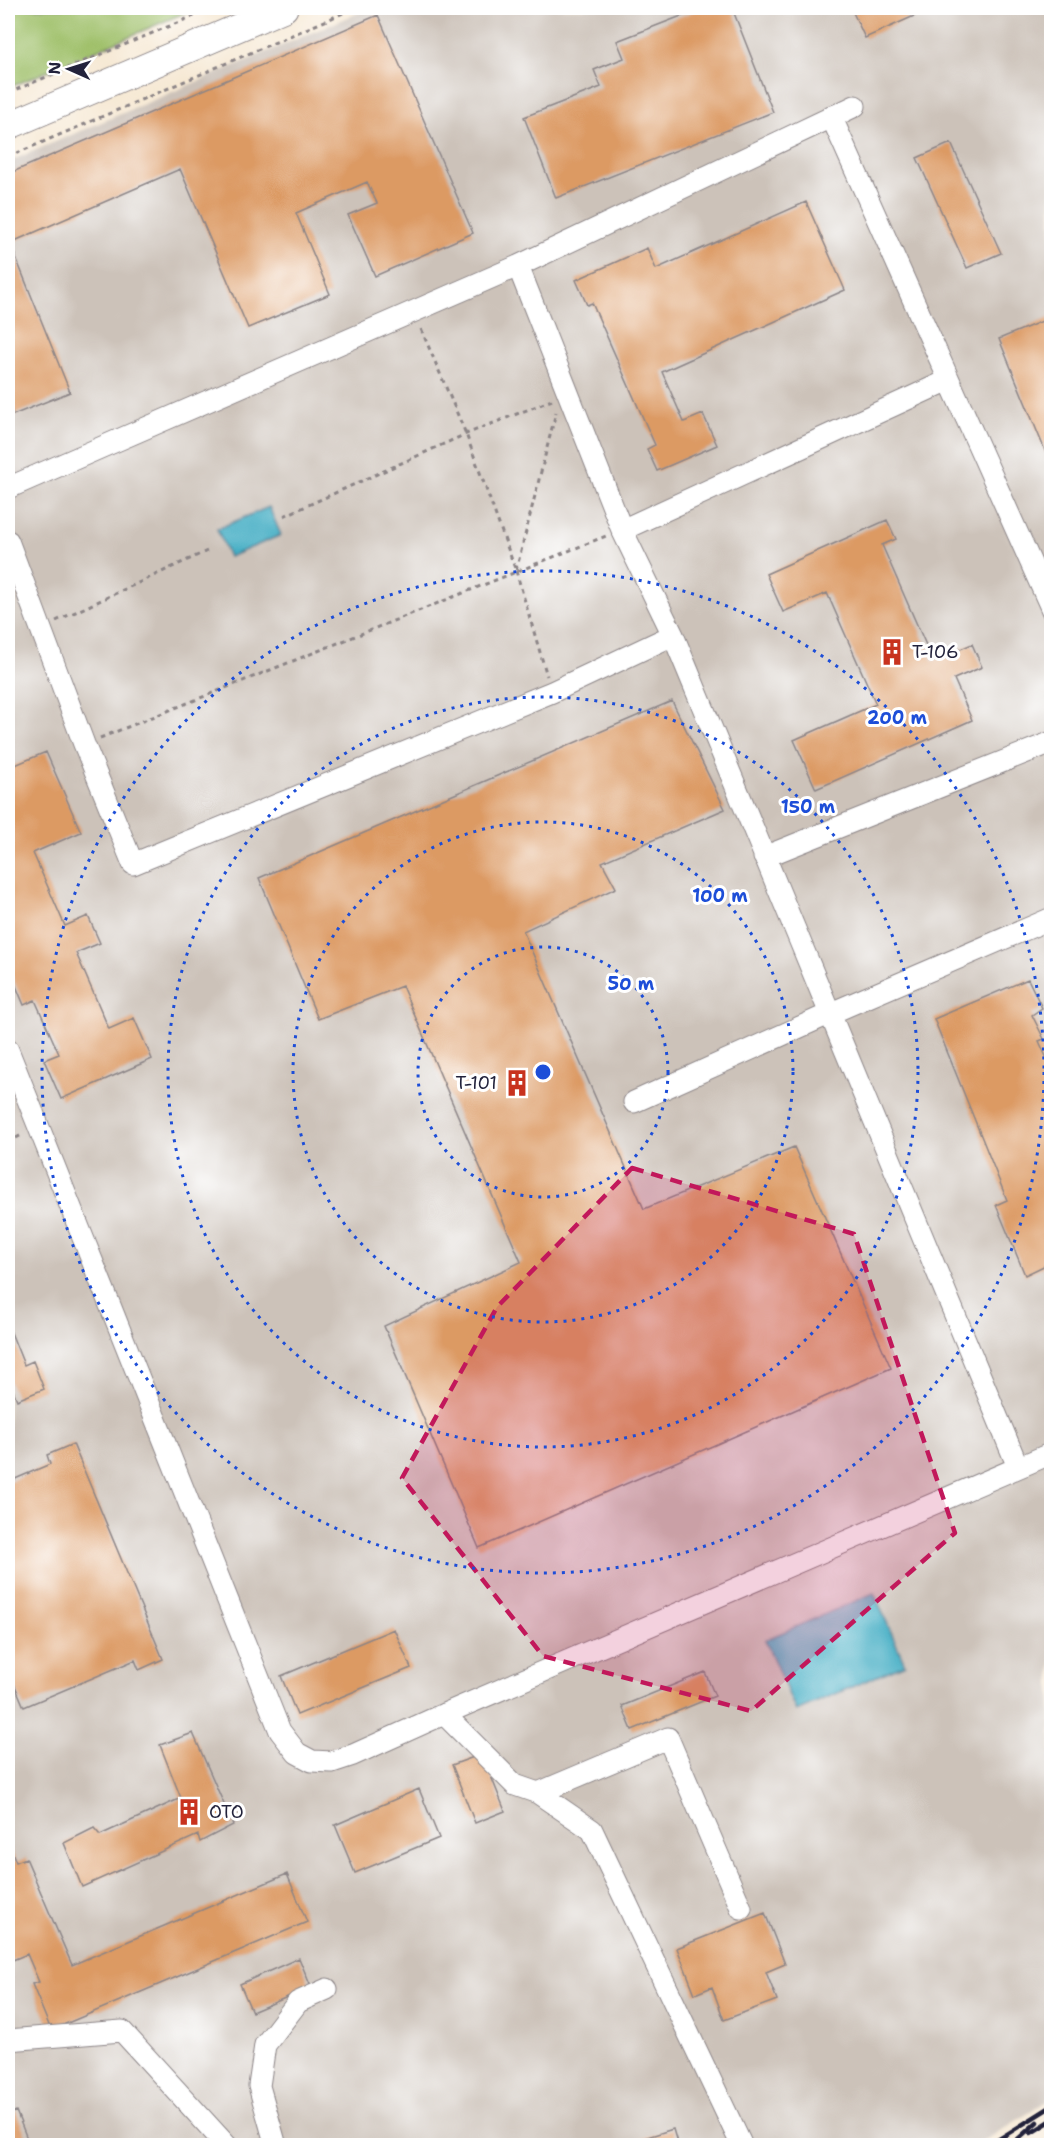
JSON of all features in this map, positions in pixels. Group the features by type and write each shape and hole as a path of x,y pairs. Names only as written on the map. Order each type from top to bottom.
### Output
{"main road":[{"path":"8,126 284,8"}],"street":[{"path":"8,488 518,266 855,106"},
{"path":"831,116 1052,610"},
{"path":"518,266 564,395 622,530 673,635 1018,1467"},
{"path":"622,530 949,380"},
{"path":"8,541 84,744 133,864 552,692 673,635"},
{"path":"764,857 1052,742"},
{"path":"634,1102 831,1013 1052,918"},
{"path":"8,1050 280,1731 297,1753 312,1761 332,1762 353,1755 1052,1453"},
{"path":"444,1714 516,1785 538,1793 592,1830 742,2145"},
{"path":"538,1793 668,1738 741,1908"},
{"path":"276,2145 259,2085 265,2045 298,2002 327,1989"},
{"path":"8,2040 122,2031 227,2145"}],"path":[{"path":"8,93 213,8"},
{"path":"8,157 355,8"},
{"path":"413,311 466,434 516,572 552,692"},
{"path":"284,516 466,434 564,395"},
{"path":"516,572 564,395"},
{"path":"84,744 622,530"},
{"path":"40,629 207,551"}],"highlighted area":[{"path":"632,1168 854,1234 955,1533 751,1711 543,1656 402,1478 497,1307"}],"shaded area":[{"path":"370,8 1051,8 1051,2099 976,2146 8,2146 8,162"}],"green space":[{"path":"8,8 196,8 8,88"}],"water":[{"path":"269,507 281,535 229,557 217,529"},
{"path":"874,1593 905,1664 796,1711 765,1640"}],"building":[{"path":"702,8 732,8 773,112 556,198 524,117 601,87 594,70 624,58 617,41"},
{"path":"851,8 932,8 865,38"},
{"path":"378,15 473,233 375,276 348,215 377,203 367,182 296,213 330,294 248,328 180,169 10,243 70,392 13,415 8,402 8,174"},
{"path":"951,143 1001,253 967,268 917,158"},
{"path":"806,202 845,290 662,372 684,422 703,414 717,445 657,471 647,449 655,445 592,303 587,305 576,280 647,248 656,269"},
{"path":"1052,317 1052,465 1051,465 999,339"},
{"name":"Т-106","path":"887,520 896,539 882,545 933,661 972,644 982,667 954,679 972,720 816,789 794,740 876,704 827,593 783,612 766,574"},
{"name":"Т-101","path":"672,701 725,809 602,862 616,888 523,931 644,1209 794,1147 891,1368 479,1548 384,1326 521,1262 402,986 318,1019 259,878"},
{"path":"46,752 81,832 33,853 65,926 88,916 100,943 76,953 109,1029 134,1018 152,1059 61,1099 44,1060 59,1054 35,1000 24,1005 8,967 8,768"},
{"path":"1028,979 1042,1008 1032,1015 1044,1039 1039,1041 1052,1070 1052,1262 1025,1275 996,1205 1007,1200 934,1019"},
{"path":"8,1325 24,1365 33,1361 44,1389 17,1400 8,1377"},
{"path":"73,1444 163,1659 139,1670 135,1660 24,1707 8,1669 8,1482 50,1464 47,1455"},
{"path":"394,1629 411,1668 297,1715 281,1676"},
{"path":"705,1672 715,1696 632,1730 622,1706"},
{"name":"ОТО","path":"193,1733 233,1825 200,1842 198,1835 82,1887 64,1843 94,1828 100,1835 181,1798 160,1745"},
{"path":"482,1754 505,1811 475,1823 452,1765"},
{"path":"419,1789 439,1838 355,1873 335,1825"},
{"path":"8,1842 16,1862 26,1858 72,1965 287,1874 307,1922 51,2030 32,1984 39,1982 27,1954 8,1962"},
{"path":"765,1913 785,1964 766,1972 777,2000 724,2020 712,1987 695,1994 677,1948"},
{"path":"299,1958 311,1987 252,2012 240,1984"},
{"path":"16,2111 30,2146 8,2146 8,2115"},
{"path":"673,2129 678,2146 622,2146 622,2145"}],"railway":[{"path":"988,2146 1052,2106"},
{"path":"1031,2133 1052,2120"},
{"path":"1010,2146 1037,2122"}],"place":[{"name":"Т-106","path":"892,652"},
{"name":"Т-101","path":"517,1083"},
{"name":"ОТО","path":"189,1812"}]}
